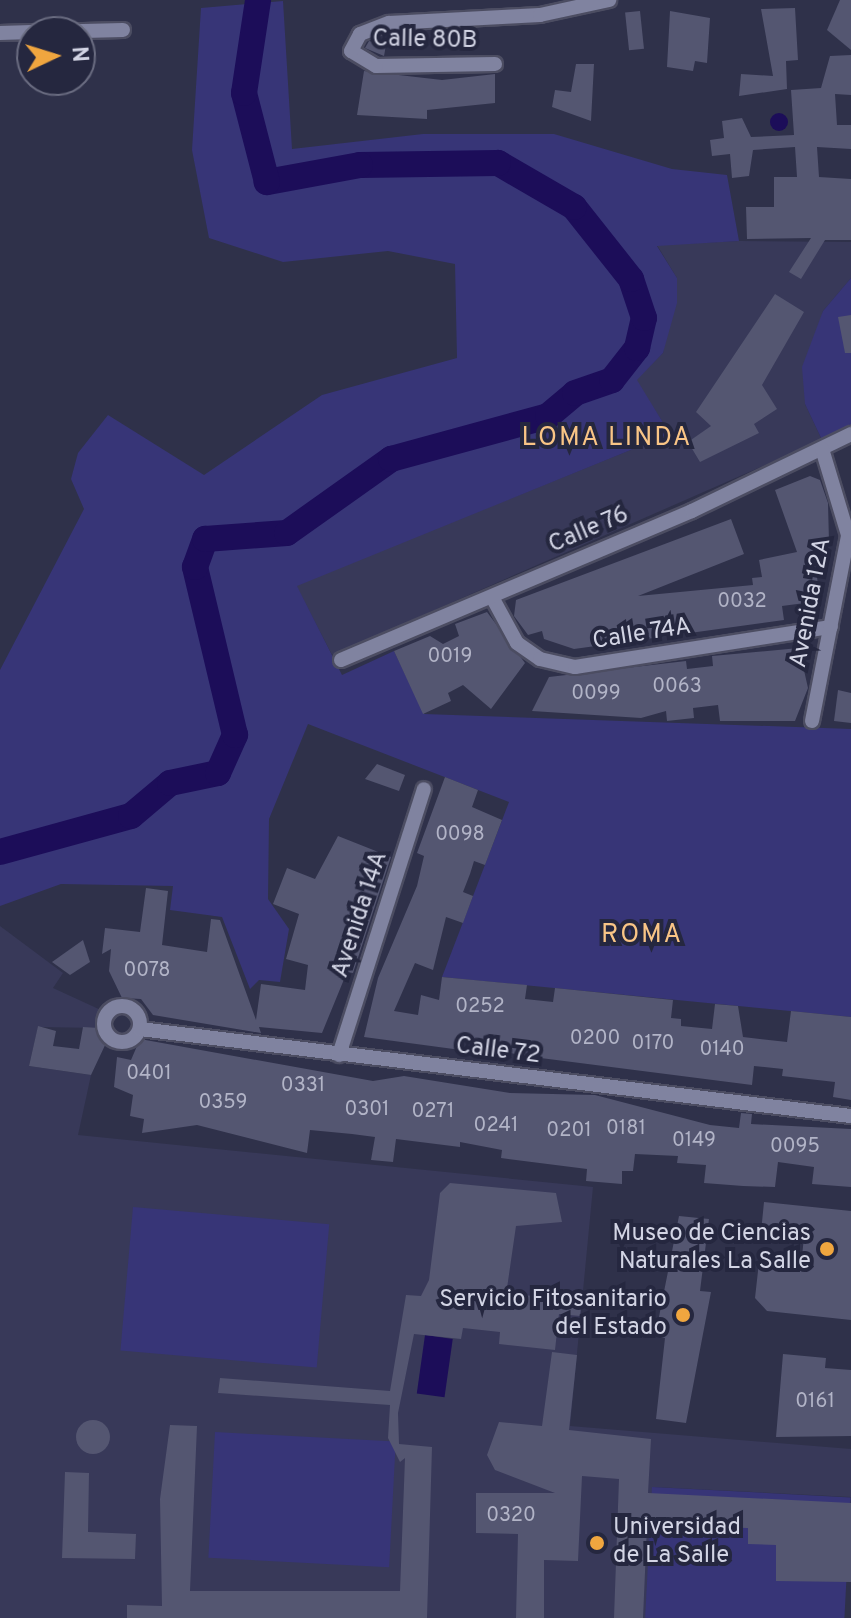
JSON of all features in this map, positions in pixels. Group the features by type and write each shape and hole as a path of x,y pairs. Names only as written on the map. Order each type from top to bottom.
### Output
{"street":[{"name":"Calle 80B","path":"495,64 376,66 354,58 360,34 389,23 540,15 609,0"},
{"path":"96,31 123,30"},
{"name":"Calle 76","path":"341,660 492,597 851,434"},
{"name":"Avenida 12A","path":"812,721 848,535 822,449"},
{"name":"Calle 74A","path":"492,597 517,643 540,659 575,667 831,627"},
{"name":"Avenida 14A","path":"339,1055 424,789"},
{"name":"Calle 72","path":"140,1029 851,1116"}],"shaded area":[{"path":"283,1 292,149 423,134 554,134 672,169 727,175 739,241 657,246 677,278 677,303 663,353 637,380 670,434 297,586 342,675 394,651 424,714 851,729 851,1017 442,977 509,802 308,724 269,819 268,899 289,929 280,982 259,980 250,989 222,917 170,910 173,886 61,884 0,906 0,670 84,509 71,479 78,453 108,415 204,475 322,395 457,358 455,264 388,251 283,262 209,238 192,150 201,8"},
{"path":"779,113 788,122 779,131 770,122"},
{"path":"739,241 851,242 851,278 823,311 805,404 822,440 332,655 296,585 670,434 636,380 663,353 677,278 657,245"},
{"path":"851,278 851,427 822,440 805,404 802,367 823,311"},
{"path":"0,926 63,973 53,988 103,1011 100,1028 38,1027 29,1066 91,1075 78,1135 593,1187 570,1426 851,1449 851,1497 653,1487 647,1618 0,1618"},
{"path":"133,1207 329,1224 317,1368 120,1350"},
{"path":"425,1335 453,1339 445,1397 417,1393"},
{"path":"215,1432 396,1441 389,1567 208,1558"},
{"path":"652,1487 851,1497 844,1618 645,1618"}],"building":[{"path":"840,0 851,0 851,50 827,30"},
{"path":"795,8 798,60 786,61 787,89 739,96 741,74 773,76 761,9"},
{"path":"640,11 644,49 629,50 625,13"},
{"path":"670,11 710,18 707,63 695,61 693,71 667,67"},
{"path":"369,41 386,45 384,56 365,48"},
{"path":"851,55 851,95 835,94 837,125 851,125 851,149 817,147 819,177 851,179 851,240 825,240 801,279 789,272 811,238 747,239 746,207 774,207 774,177 797,177 795,147 753,150 749,176 732,178 730,154 712,156 710,140 724,138 722,121 742,118 751,137 794,135 791,90 821,88 830,56"},
{"path":"576,64 594,64 591,121 552,107 555,90 571,92"},
{"path":"364,71 442,80 495,74 495,103 427,110 427,119 357,115"},
{"path":"775,294 804,312 762,385 777,409 754,424 759,433 700,462 688,442 711,426 696,412"},
{"path":"851,315 851,353 845,353 838,317"},
{"path":"810,476 820,480 828,503 829,542 813,545 820,601 782,606 784,620 574,649 544,639 542,631 528,635 514,616 516,600 731,519 744,554 638,596 753,585 752,578 762,577 759,560 797,552 775,490"},
{"path":"487,612 525,663 491,709 463,685 448,693 451,701 423,714 394,651 430,636 443,644 459,636 455,624"},
{"path":"799,648 808,688 795,721 720,721 718,705 693,708 694,718 667,721 666,711 641,718 532,711 549,677 686,661 687,669 713,666 712,656"},
{"path":"838,690 851,693 851,723 834,721"},
{"path":"377,764 405,775 399,791 365,779"},
{"path":"445,777 478,790 472,807 502,820 485,865 474,861 463,892 473,896 463,923 446,917 433,970 415,963 394,1011 418,1015 421,995 439,1000 442,977 527,985 525,999 553,1002 555,988 673,1000 671,1018 681,1019 681,1026 712,1029 715,1004 738,1006 743,1037 787,1042 791,1011 851,1017 851,1100 833,1097 835,1082 782,1076 783,1069 754,1066 752,1085 525,1056 490,1049 491,1042 462,1039 461,1050 364,1037 378,978 417,886 424,856 417,853"},
{"path":"338,836 391,857 353,973 347,972 322,1033 259,1027 261,1033 153,1015 141,999 122,998 109,971 111,949 102,954 105,928 140,932 146,888 168,891 162,945 207,952 211,919 220,920 256,1020 261,984 305,990 308,965 286,959 299,914 273,904 287,868 315,879"},
{"path":"83,940 90,962 70,975 52,962"},
{"path":"38,1026 56,1031 53,1046 79,1049 83,1027 100,1028 107,1041 91,1075 29,1066"},
{"path":"140,1039 373,1081 404,1076 510,1093 595,1095 710,1125 739,1128 741,1113 752,1114 751,1124 851,1129 851,1187 812,1184 814,1167 778,1162 775,1187 743,1186 704,1183 706,1165 677,1163 678,1156 635,1154 633,1171 622,1171 622,1184 586,1181 587,1169 501,1158 502,1150 460,1142 460,1147 396,1139 393,1162 371,1160 375,1137 352,1134 310,1130 307,1153 197,1125 142,1133 144,1119 130,1116 133,1095 114,1087 117,1057 131,1060"},
{"path":"450,1183 556,1193 562,1222 516,1226 506,1295 582,1297 580,1316 559,1314 555,1350 499,1344 500,1332 463,1328 461,1339 414,1334 398,1413 399,1444 432,1447 427,1618 127,1618 127,1605 162,1606 160,1499 170,1425 197,1426 190,1591 400,1591 405,1458 400,1462 388,1438 390,1405 218,1393 220,1378 390,1391 406,1295 421,1296 429,1280 440,1193"},
{"name":"Museo de Ciencias Naturales La Salle","path":"764,1202 851,1211 851,1320 767,1311 755,1298 759,1262 801,1266 804,1237 761,1232"},
{"name":"Servicio Fitosanitario del Estado","path":"679,1216 709,1219 700,1291 711,1292 686,1423 656,1419 665,1338 655,1337"},
{"path":"552,1352 577,1355 569,1430 651,1439 648,1493 851,1503 851,1582 776,1581 776,1545 748,1544 748,1528 647,1526 643,1618 614,1618 619,1479 582,1476 578,1561 544,1560 544,1618 516,1618 518,1534 476,1533 476,1493 555,1493 495,1470 487,1455 499,1422 542,1426"},
{"path":"783,1354 826,1358 825,1368 851,1370 851,1436 776,1437"},
{"path":"93,1420 105,1425 110,1437 105,1449 93,1454 81,1449 76,1437 81,1425"},
{"path":"65,1472 89,1473 88,1532 136,1534 135,1559 62,1558"}],"waterway":[{"path":"0,852 131,816 170,783 218,773 235,735 195,567 205,539 287,533 391,459 548,416 575,393 612,380 637,348 644,318 631,279 574,207 498,163 360,165 267,182 244,93 258,0"}],"place":[{"name":"Museo de Ciencias Naturales La Salle","path":"827,1249"},
{"name":"Servicio Fitosanitario del Estado","path":"683,1315"},
{"name":"Universidad de La Salle","path":"597,1543"}],"district":[{"name":"LOMA LINDA","path":"607,439"},
{"name":"ROMA","path":"642,936"}]}
